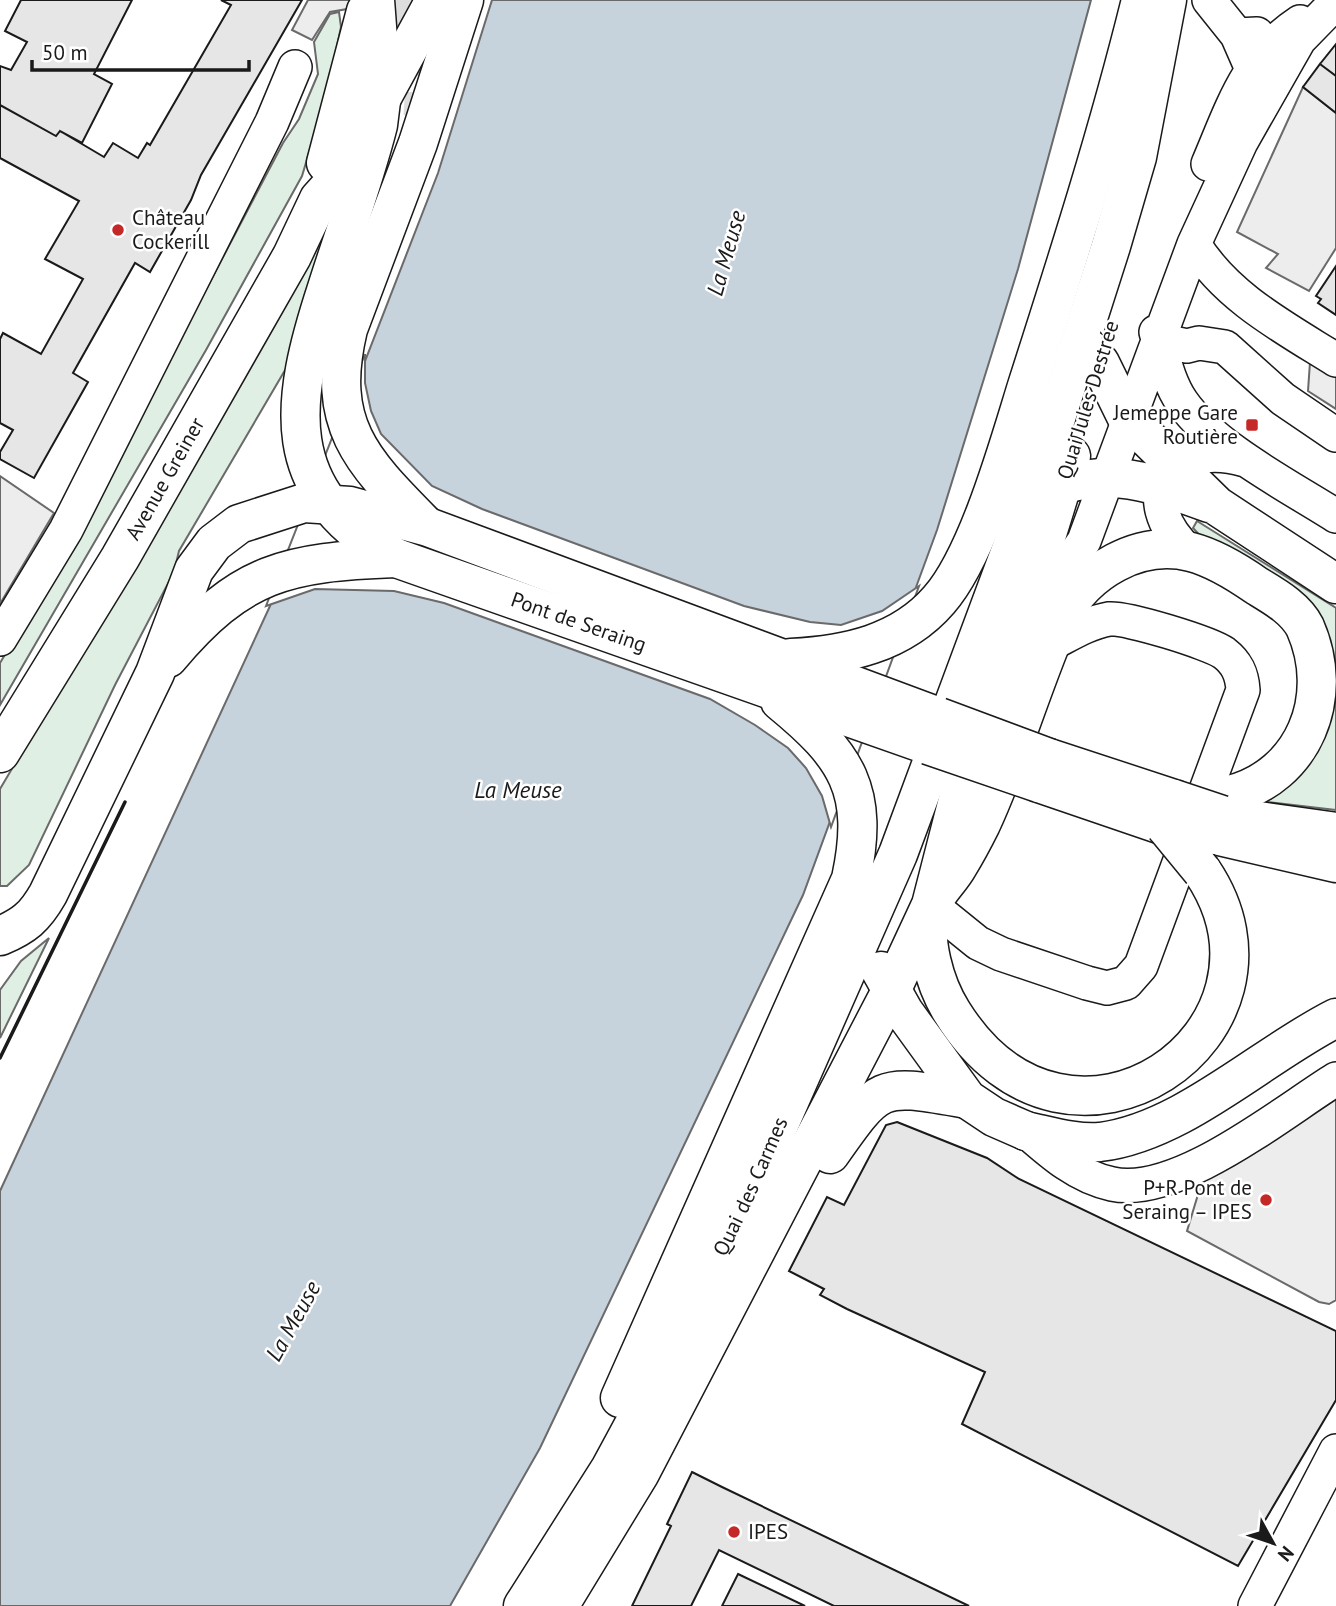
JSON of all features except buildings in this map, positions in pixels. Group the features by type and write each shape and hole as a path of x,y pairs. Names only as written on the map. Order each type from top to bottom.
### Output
{"main road":[{"name":"Avenue Greiner","path":"0,753 127,546 292,256 319,200 370,0"},
{"path":"375,0 382,93 373,144 303,369 300,417 302,443 314,495 356,534 396,558"},
{"name":"Avenue Greiner","path":"319,200 338,178 435,0"},
{"path":"428,527 366,462 352,439 343,401 341,360 348,329 427,117 464,0"},
{"path":"768,672 864,648 905,628 940,600 955,577 1008,447 1115,108 1141,0"},
{"name":"Quai Jules Destrée","path":"960,792 1007,664 1047,488 1137,157 1167,0"},
{"name":"Quai Jules Destrée","path":"935,736 1100,363 1143,222 1170,113 1186,0"},
{"path":"1100,363 1127,418 1170,475 1336,584"},
{"path":"1047,488 1107,477 1170,475"},
{"path":"0,936 24,926 38,912 155,673 194,570 214,543 239,524 314,495"},
{"name":"Pont de Seraing","path":"314,495 428,527 768,672"},
{"path":"1169,812 1216,893 1227,933 1229,958 1222,999 1204,1032 1172,1067 1139,1085 1106,1094 1074,1095 1040,1088 1021,1081 988,1060 954,1015 936,980 929,947 931,905 958,866 981,823 1049,645 1079,589 1107,565 1162,550 1189,552 1217,562 1289,607 1305,626 1315,650 1319,674 1315,716 1297,754 1267,782 1222,815"},
{"path":"155,673 190,632 217,606 237,592 277,573 322,561 396,558"},
{"name":"Pont de Seraing","path":"396,558 768,672"},
{"path":"768,672 875,710 935,736 1169,812 1222,815 1336,832"},
{"path":"509,1606 637,1364 841,906 858,848 856,798 850,778 768,672"},
{"name":"Quai des Carmes","path":"523,1606 610,1469 664,1369 748,1195 871,918 935,736"},
{"name":"Quai des Carmes","path":"559,1606 640,1473 891,991 931,905 960,792"},
{"path":"1222,815 1336,863"},
{"path":"871,918 874,950 891,991 967,1099 994,1117 1026,1130 1064,1139 1099,1142 1136,1134 1180,1115 1297,1037 1336,1018"},
{"path":"743,1275 858,1112 869,1102 888,1091 912,1090 967,1099"}],"street":[{"path":"1209,0 1237,35 1251,67 1251,91 1241,142"},
{"path":"1308,0 1336,1"},
{"path":"1173,343 1150,314 1186,237 1251,67 1280,35 1336,1"},
{"path":"1336,1 1299,40 1186,237 1173,343 1173,386 1196,422 1248,460 1336,516"},
{"path":"1237,35 1280,35"},
{"path":"0,639 66,530 265,134 295,67"},
{"path":"1186,237 1205,262 1253,308"},
{"path":"1181,279 1253,308 1336,360"},
{"path":"1173,343 1199,342 1225,347 1283,399 1336,435"},
{"path":"1007,664 1026,639 1045,598 1084,541 1127,418 1173,343"},
{"path":"1189,552 1171,535 1161,517 1170,475 1196,457 1222,453 1248,460"},
{"path":"931,905 989,949 1087,983 1107,988 1126,983 1141,966 1243,690 1242,675 1222,652 1189,638 1112,619 1089,624 1049,645"},
{"path":"1026,1130 1059,1159 1088,1175 1112,1184 1140,1185 1189,1171 1336,1079"},
{"path":"1255,1606 1336,1451"}],"green space":[{"path":"339,12 341,27 328,89 302,176 206,350 0,705 0,663 81,527 283,143 299,119 318,74 314,42 330,14"},
{"path":"351,181 308,331 179,551 174,572 115,685 29,865 7,886 0,886 0,789 141,550"},
{"path":"1197,521 1336,608 1336,810 1259,801 1333,679 1193,528"},
{"path":"49,938 0,1038 0,990 21,961"}],"shaded area":[{"path":"308,0 350,0 347,9 330,12 312,40 292,30"},
{"path":"1303,87 1336,113 1336,248 1309,291 1266,268 1278,254 1237,232"},
{"path":"1310,362 1336,375 1336,409 1308,391"},
{"path":"0,476 54,513 0,604"},
{"name":"P+R Pont de Seraing – IPES","path":"1336,1088 1336,1300 1329,1304 1319,1302 1187,1231 1206,1168"}],"water":[{"name":"La Meuse","path":"492,0 1091,0 1018,269 937,530 803,895 540,1448 450,1606 0,1606 0,1191 270,606 438,173"}],"pier":[{"path":"365,354 365,383 371,411 381,434 432,486 482,509 744,606 810,622 841,625 882,611 919,586 831,827 822,796 806,768 788,748 710,699 444,603 394,591 315,589 266,606"}],"tunnel":[{"path":"396,0 407,11 419,38 422,69 420,116"}],"wall":[{"path":"0,1058 125,802"}],"place":[{"name":"Château Cockerill","path":"118,230"},
{"name":"Jemeppe Gare Routière","path":"1252,425"},
{"name":"P+R Pont de Seraing – IPES","path":"1266,1200"},
{"name":"IPES","path":"734,1532"}]}
